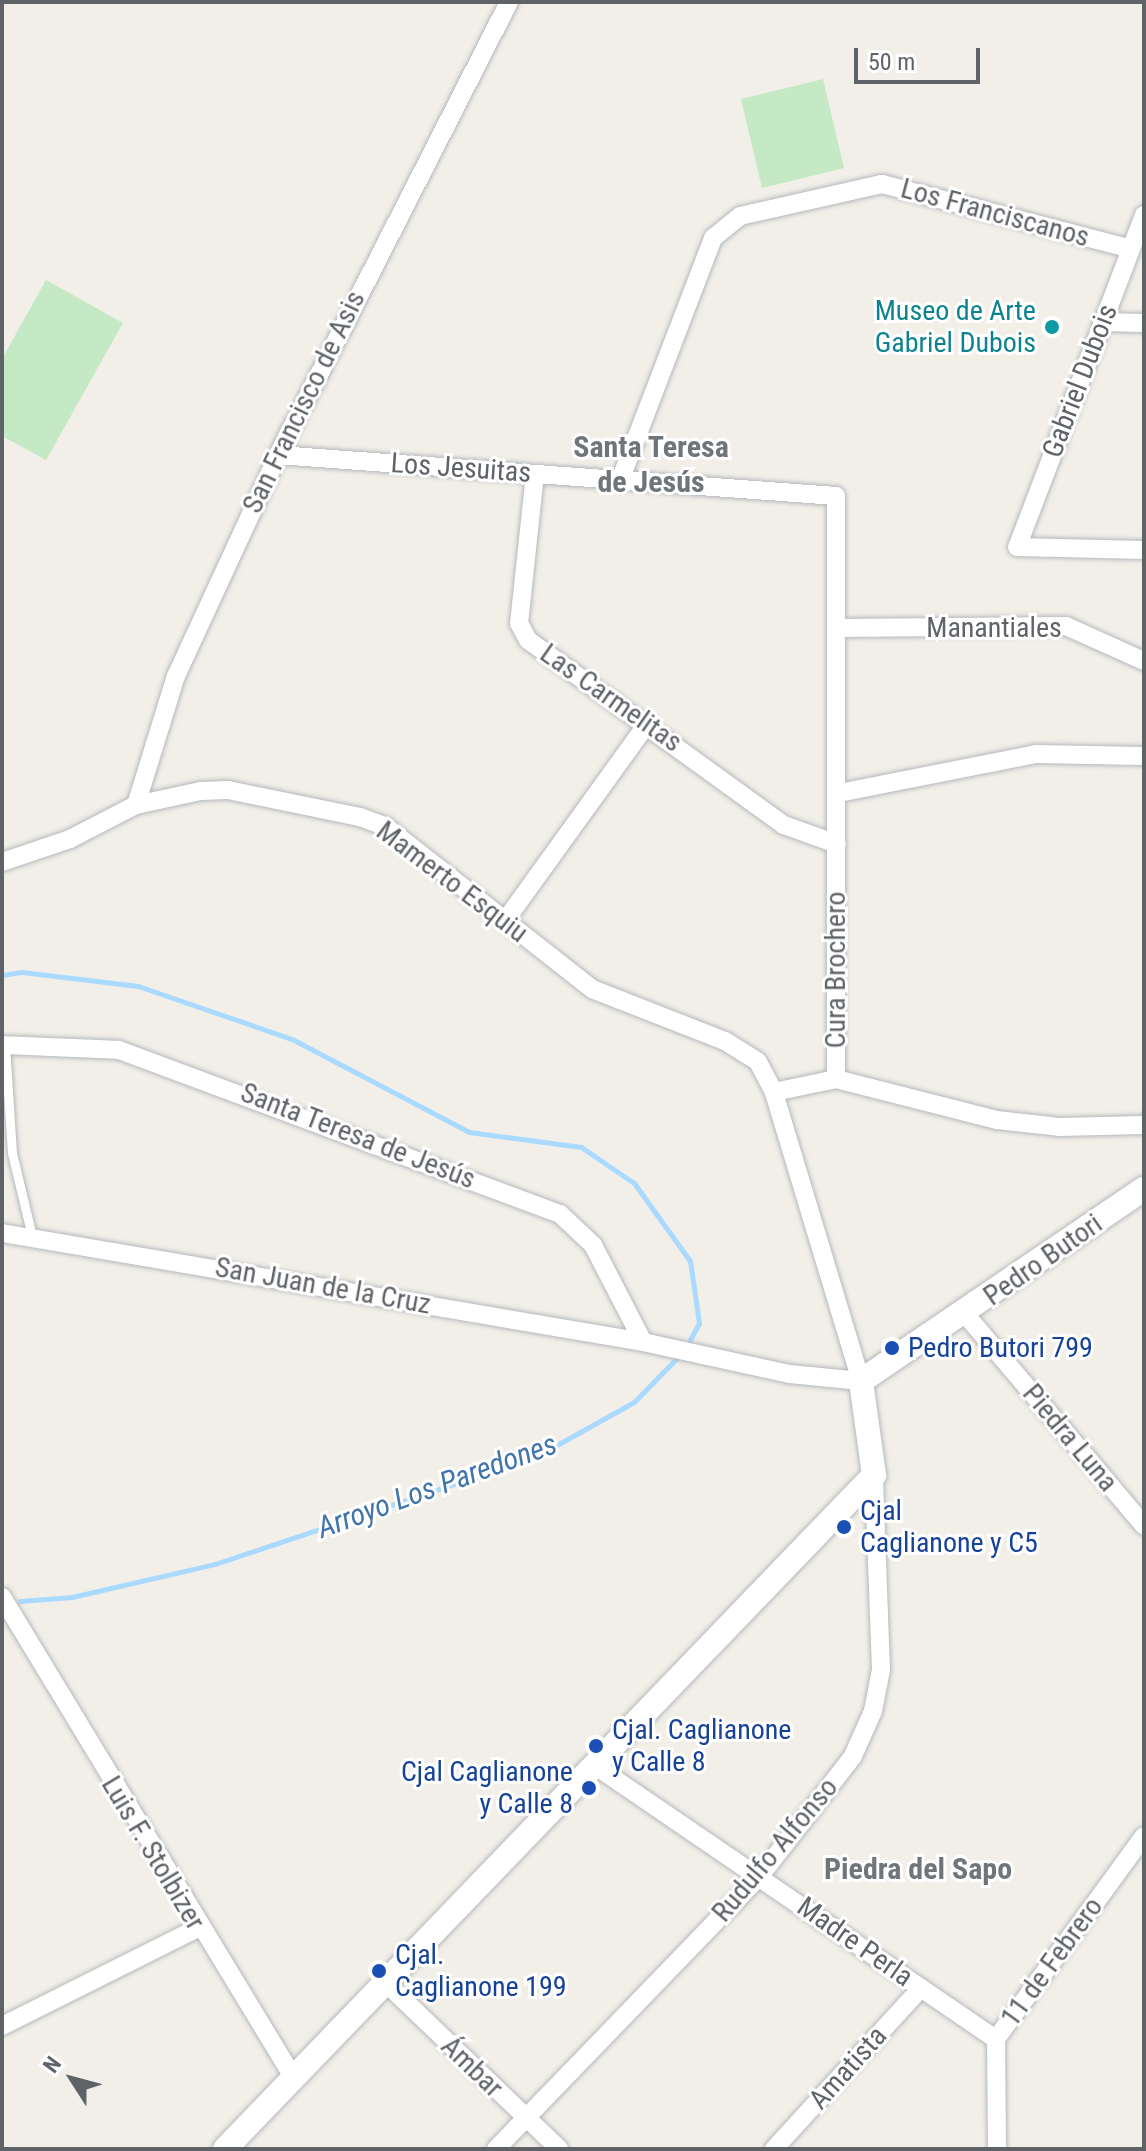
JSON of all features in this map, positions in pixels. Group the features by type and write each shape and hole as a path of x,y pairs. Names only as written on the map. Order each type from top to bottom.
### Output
{"street":[{"name":"San Francisco de Asis","path":"136,805 176,676 278,455 504,5"},
{"name":"Los Franciscanos","path":"621,478 721,228 808,197 882,184 1131,249"},
{"name":"Gabriel Dubois","path":"1144,215 1017,547 1144,550"},
{"path":"1102,322 1144,323"},
{"name":"Los Jesuitas","path":"278,455 836,496"},
{"name":"Las Carmelitas","path":"535,474 519,623 528,640 648,723 784,825 837,844"},
{"name":"Cura Brochero","path":"774,1092 836,1079 839,793 836,496"},
{"name":"Manantiales","path":"836,628 1066,626 1144,661"},
{"path":"505,921 648,723"},
{"path":"839,793 1036,754 1144,756"},
{"name":"Mamerto Esquiu","path":"2,862 70,839 136,805 228,790 360,817 385,826 592,989 725,1041 758,1062 774,1092"},
{"name":"Santa Teresa de Jesús","path":"3,1045 119,1050 560,1214 593,1245 643,1342"},
{"path":"836,1079 997,1120 1059,1127 1144,1125"},
{"path":"225,2149 874,1475 861,1381 774,1092"},
{"name":"Pedro Butori","path":"861,1381 966,1315 1144,1189"},
{"name":"San Juan de la Cruz","path":"2,1233 643,1342 790,1374 861,1381"},
{"name":"Piedra Luna","path":"966,1315 1144,1526"},
{"name":"Rudulfo Alfonso","path":"496,2149 760,1876 853,1756 873,1711 881,1670 874,1475"},
{"name":"Luis F. Stolbizer","path":"2,1597 198,1928 293,2077"},
{"name":"Madre Perla","path":"594,1765 996,2039"},
{"name":"11 de Febrero","path":"997,2149 996,2039 1144,1836"},
{"path":"2,2026 198,1928"},
{"name":"Ámbar","path":"386,1983 559,2149"},
{"name":"Amatista","path":"774,2149 921,1988"}],"lane":[{"path":"3,1045 12,1153 32,1236"}],"green space":[{"path":"823,79 844,168 762,188 741,99"},
{"path":"46,280 123,323 46,460 2,436 2,359"}],"waterway":[{"name":"Arroyo Los Paredones","path":"2,975 22,972 138,986 292,1039 469,1132 581,1147 634,1183 690,1261 699,1323 686,1347"},
{"name":"Arroyo Los Paredones","path":"20,1601 72,1597 215,1564 537,1456 634,1402 680,1355"}],"place":[{"name":"Museo de Arte Gabriel Dubois","path":"1052,327"},
{"name":"Pedro Butori 799","path":"892,1348"},
{"name":"Cjal Caglianone y C5","path":"844,1527"},
{"name":"Cjal. Caglianone y Calle 8","path":"596,1746"},
{"name":"Cjal Caglianone y Calle 8","path":"589,1788"},
{"name":"Cjal. Caglianone 199","path":"379,1971"}],"district":[{"name":"Santa Teresa de Jesús","path":"651,464"},
{"name":"Piedra del Sapo","path":"918,1869"}]}
